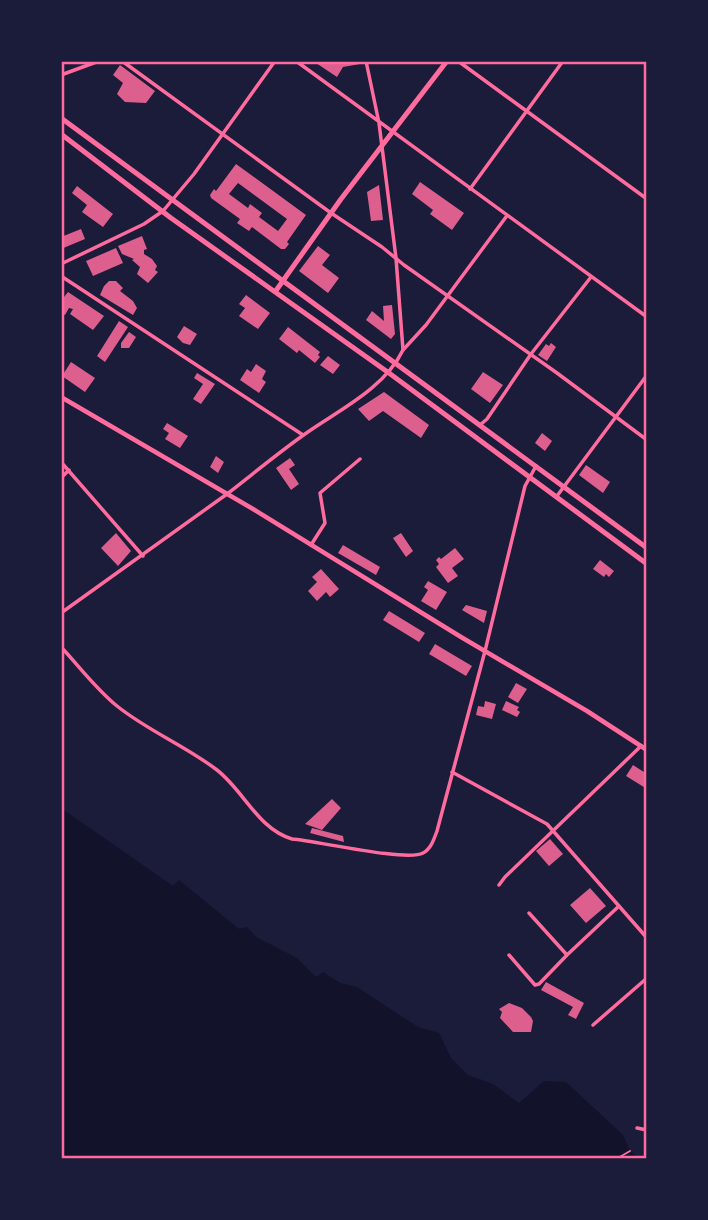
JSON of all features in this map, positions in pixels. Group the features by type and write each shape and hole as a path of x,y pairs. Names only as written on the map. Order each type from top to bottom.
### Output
{"main road":[{"path":"275,292 331,213 447,61"},
{"path":"61,118 647,548"},
{"path":"61,134 647,564"},
{"path":"61,397 227,494 647,750"}],"street":[{"path":"61,75 99,61"},
{"path":"122,61 647,440"},
{"path":"61,264 144,224 163,211 275,61"},
{"path":"296,61 647,317"},
{"path":"366,61 382,146 396,258 403,350"},
{"path":"458,61 647,200"},
{"path":"470,189 562,63 555,61"},
{"path":"61,613 143,556 389,373 397,364 403,350 447,297 506,216"},
{"path":"61,276 303,435"},
{"path":"480,425 487,419 531,354 592,277"},
{"path":"557,496 647,375"},
{"path":"311,545 325,523 320,493 360,459"},
{"path":"61,462 143,556"},
{"path":"61,647 117,706 217,770 262,819 287,837 398,855 418,855 429,848 434,840 485,651 524,486 536,466"},
{"path":"61,478 69,470"},
{"path":"499,885 641,746"},
{"path":"452,772 554,830 647,938"},
{"path":"509,955 535,985 619,906"},
{"path":"529,913 567,956"},
{"path":"593,1025 647,978"},
{"path":"637,1128 647,1130"}],"path":[{"path":"618,1158 630,1151"}],"shaded area":[{"path":"61,808 173,886 179,880 239,929 247,927 256,937 297,958 316,977 323,972 340,983 357,987 418,1027 439,1033 451,1058 468,1075 493,1084 519,1103 544,1081 566,1082 623,1135 630,1151 637,1157 61,1159"}],"building":[{"path":"313,61 360,61 360,64 343,67 337,77"},
{"path":"120,65 155,91 146,103 125,102 117,94 123,83 113,75"},
{"path":"236,164 306,215 287,242 289,244 285,249 281,249 252,227 249,231 237,223 240,219 211,198 214,189 216,191","holes":["238,183 287,219 278,231 259,217 262,213 250,204 248,208 229,194"]},
{"path":"420,182 464,213 452,230 430,214 433,210 412,194"},
{"path":"379,185 383,220 371,221 367,192"},
{"path":"77,186 113,214 103,227 82,212 87,205 72,193"},
{"path":"81,229 85,239 61,249 61,237"},
{"path":"142,236 147,249 144,254 152,259 158,272 148,283 137,274 140,267 132,260 134,259 122,254 118,246"},
{"path":"318,246 330,255 322,265 339,278 328,293 299,271"},
{"path":"116,248 123,263 93,276 86,261"},
{"path":"109,281 116,281 123,288 120,291 133,301 137,308 133,315 100,295"},
{"path":"68,292 104,316 93,330 70,314 73,309 69,308 65,315 61,313 61,301"},
{"path":"246,295 270,313 258,329 239,316 245,308 239,304"},
{"path":"392,305 395,334 391,339 366,320 372,311 384,321 383,306"},
{"path":"119,321 128,327 105,362 97,356"},
{"path":"184,326 197,334 190,345 177,337"},
{"path":"288,327 320,352 315,363 279,339"},
{"path":"129,332 136,337 129,348 121,348 121,343"},
{"path":"551,343 556,347 547,361 538,355 546,344 549,346"},
{"path":"328,356 340,365 333,374 320,365"},
{"path":"71,362 95,378 85,392 62,376"},
{"path":"256,364 266,371 262,379 266,382 259,393 240,380 247,369 251,372"},
{"path":"483,372 503,385 490,403 471,389"},
{"path":"197,373 215,384 201,404 193,399 203,384 194,378"},
{"path":"384,392 429,425 421,438 383,411 369,421 358,409"},
{"path":"167,423 188,436 180,448 165,439 169,433 163,429"},
{"path":"542,433 552,441 545,451 535,443"},
{"path":"216,456 224,462 218,473 210,467"},
{"path":"290,458 295,465 289,469 299,484 291,490 276,468"},
{"path":"586,465 610,482 603,493 579,475"},
{"path":"116,533 131,551 118,566 101,548"},
{"path":"401,533 413,551 406,557 393,538"},
{"path":"343,545 380,567 376,575 338,553"},
{"path":"455,548 464,559 452,568 458,576 448,583 436,567 439,564 436,560"},
{"path":"600,560 614,571 609,577 606,574 604,577 593,569"},
{"path":"321,569 339,589 330,597 326,592 317,601 308,591 317,582 312,577"},
{"path":"428,581 447,592 436,610 421,601 428,590 424,587"},
{"path":"466,605 487,611 484,623 462,610"},
{"path":"389,611 425,633 419,642 383,620"},
{"path":"435,644 472,666 466,676 429,654"},
{"path":"516,683 527,689 518,703 508,697"},
{"path":"485,701 496,704 492,719 476,715 478,706 484,707"},
{"path":"506,701 519,707 517,717 502,710"},
{"path":"633,765 647,774 647,789 626,776"},
{"path":"332,799 341,808 322,830 305,824"},
{"path":"312,828 343,836 344,842 310,833"},
{"path":"550,839 563,854 549,866 536,851"},
{"path":"590,888 606,906 586,923 570,905"},
{"path":"546,982 584,1003 576,1019 568,1015 573,1007 541,990"},
{"path":"509,1003 522,1008 531,1017 531,1032 513,1032 500,1018 502,1012 499,1009"}]}
